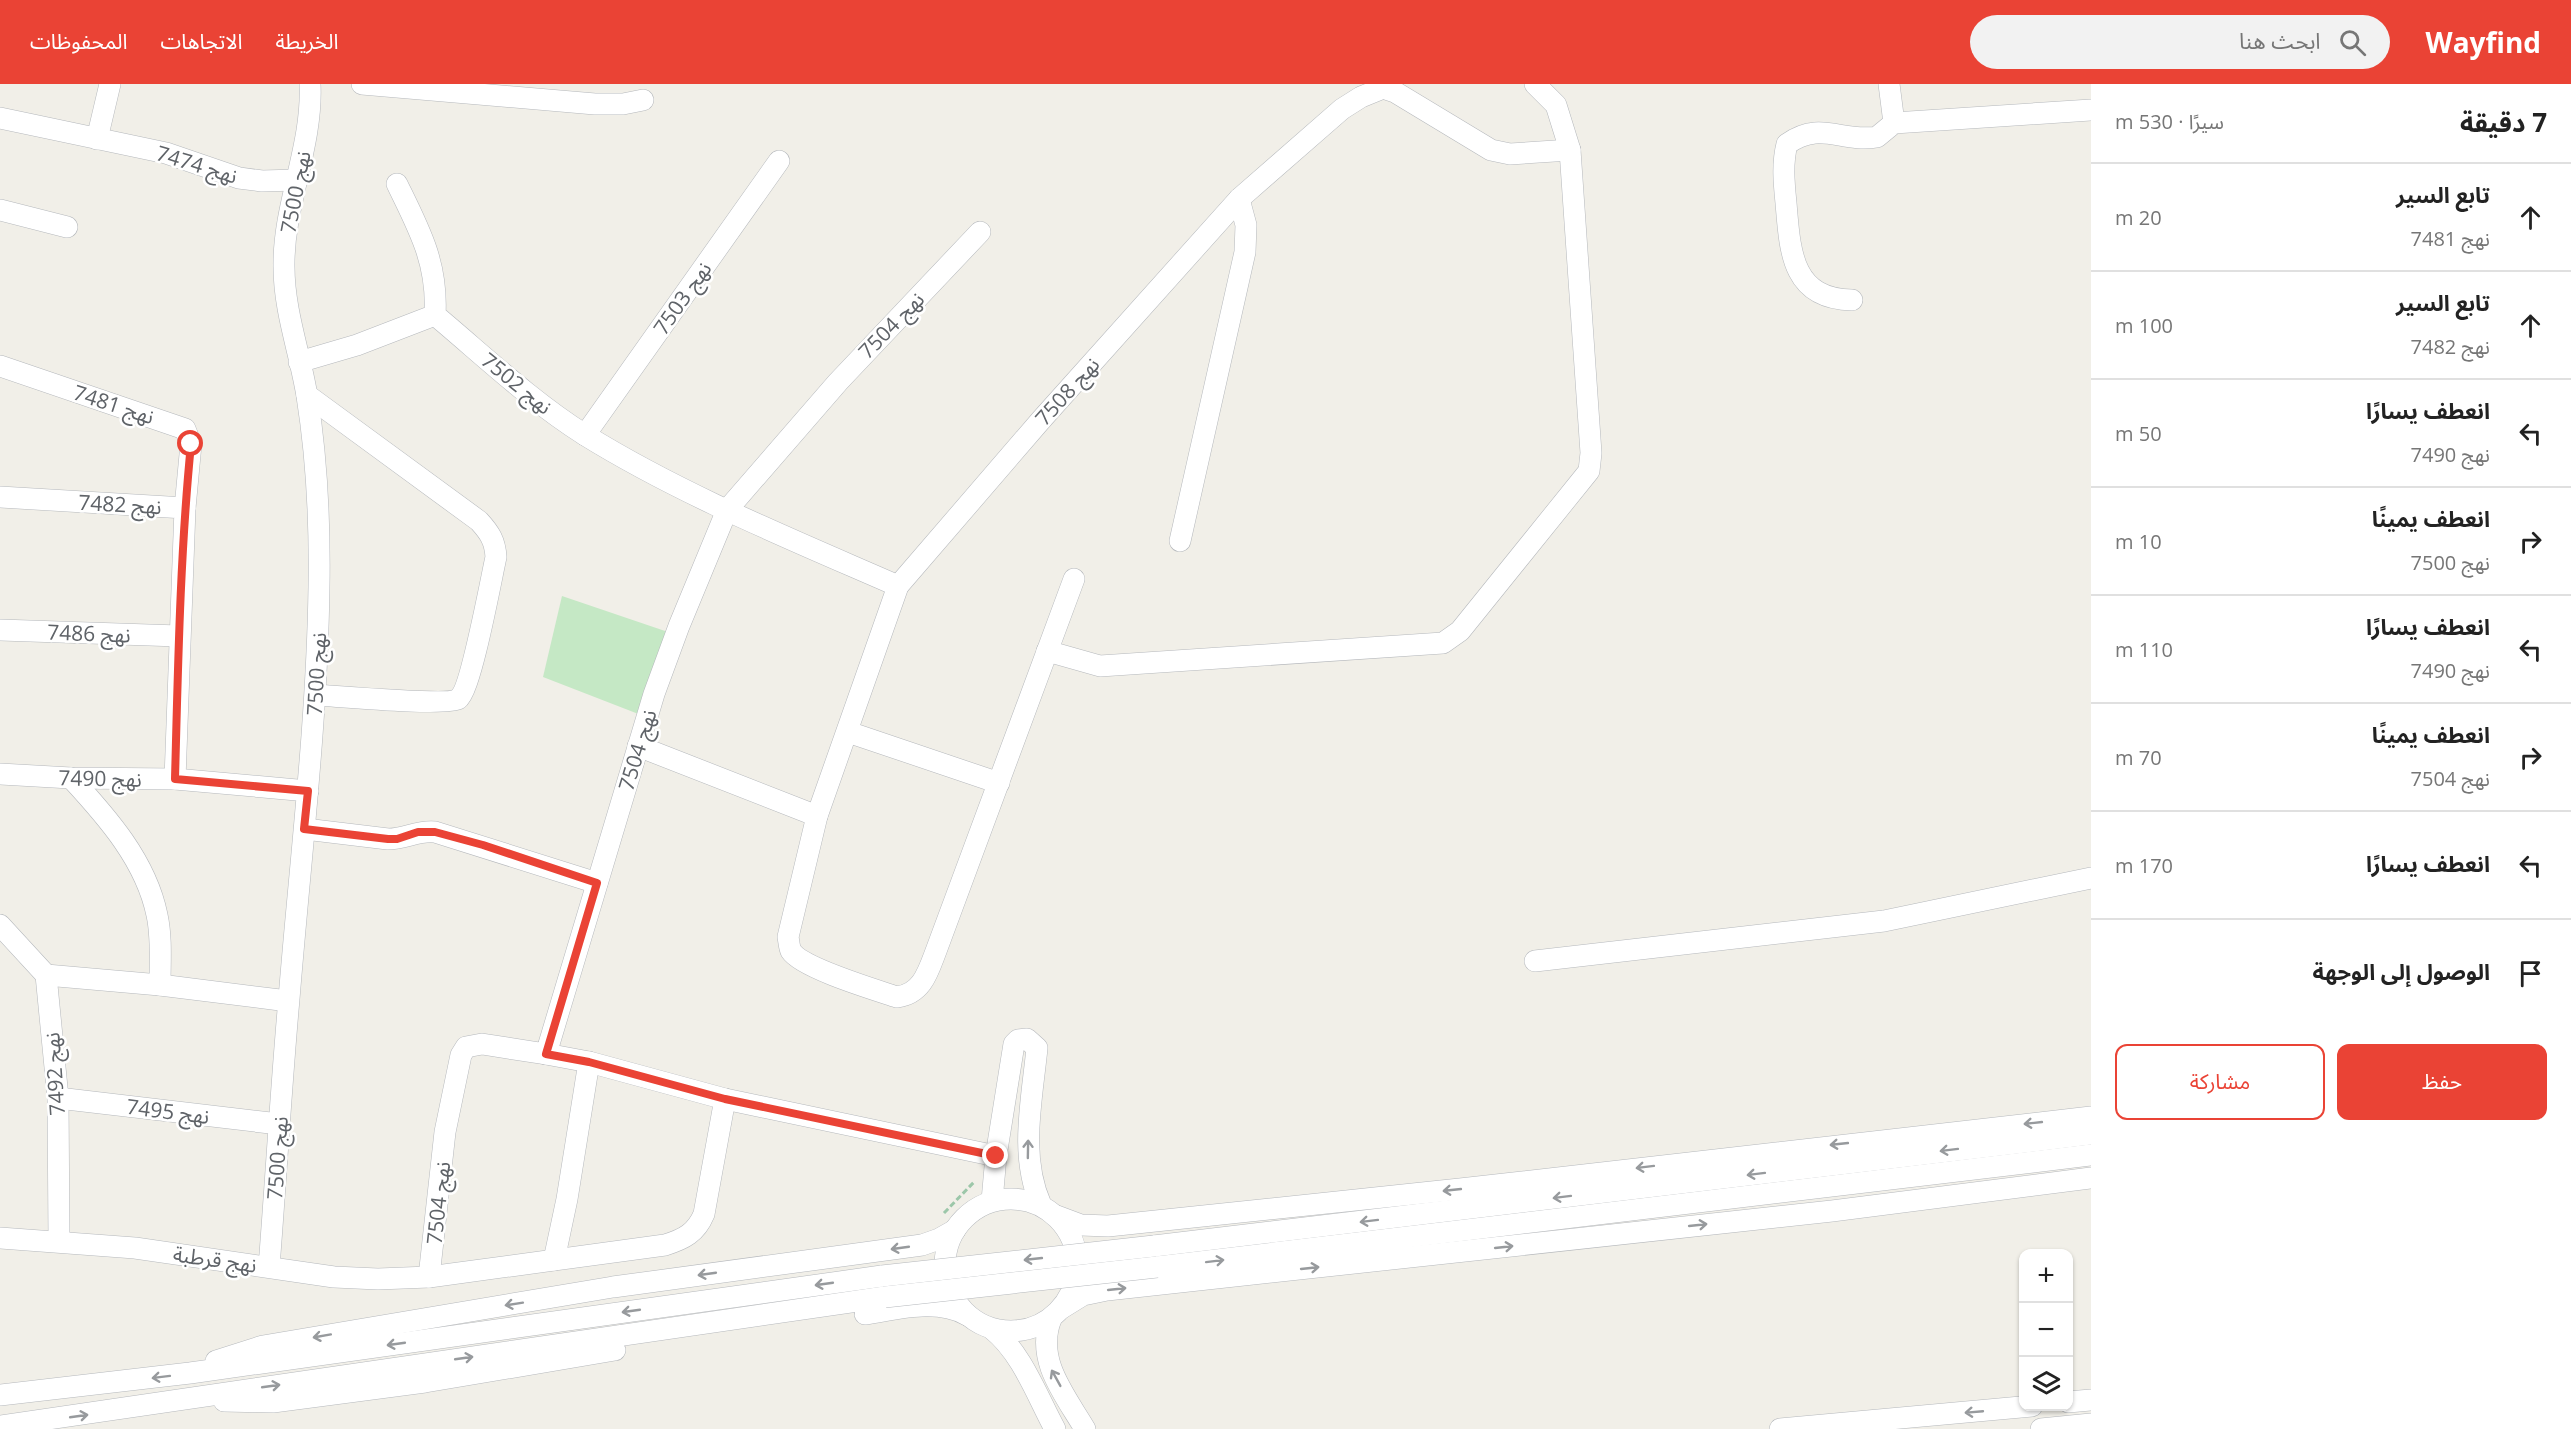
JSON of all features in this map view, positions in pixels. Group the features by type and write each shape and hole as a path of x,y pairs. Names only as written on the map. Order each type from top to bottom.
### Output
{"street":[{"path":"97,139 110,84"},
{"name":"نهج 7500","path":"269,1268 288,1001 316,695 319,586 317,499 307,395 288,305 284,269 287,234 309,120 310,84"},
{"path":"362,84 419,87 595,104 623,104 643,100"},
{"path":"1047,651 1100,666 1443,643 1460,631 1589,471 1591,453 1570,150 1556,105 1535,84"},
{"path":"1889,84 1894,123"},
{"name":"نهج 7508","path":"898,586 1041,420 1239,199 1342,109 1361,97 1383,88 1395,92 1491,150 1510,154 1570,150"},
{"path":"1852,300 1832,300 1798,274 1789,236 1782,160 1787,144 1801,134 1815,132 1870,138 1884,133 1894,123 2091,110"},
{"name":"نهج 7474","path":"0,118 166,153 239,178 262,181 297,180"},
{"name":"نهج 7503","path":"585,435 779,160"},
{"path":"299,362 357,345 435,315 436,281 432,266 398,184"},
{"path":"1180,542 1245,252 1246,225 1239,199"},
{"path":"0,210 67,227"},
{"name":"نهج 7504","path":"429,1277 446,1132 461,1055 466,1047 482,1044 546,1054 638,746 679,626 726,510 838,382 980,232"},
{"name":"نهج 7502","path":"435,315 529,395 585,435 726,510 898,586"},
{"name":"نهج 7481","path":"0,366 185,429 191,444 185,508"},
{"path":"307,395 478,521 490,533 495,544 496,557 469,678 459,698 453,701 316,695"},
{"name":"نهج 7482","path":"0,497 185,508 178,636 175,779"},
{"path":"898,586 817,816 788,937 790,950 796,956 821,970 897,997 907,996 918,989 926,975 1074,579"},
{"name":"نهج 7486","path":"0,630 178,636"},
{"path":"848,732 999,783"},
{"path":"638,746 817,816"},
{"name":"نهج 7490","path":"0,774 71,778 175,779 308,791"},
{"path":"71,778 112,823 144,878 157,912 160,936 160,985"},
{"path":"304,829 388,839 397,839 418,832 435,832 483,845 597,883"},
{"path":"1535,962 1884,921 2091,878"},
{"path":"0,925 46,975 160,985 288,1001"},
{"name":"نهج 7492","path":"46,975 57,1098 59,1241"},
{"path":"992,1201 996,1156 1014,1044 1018,1040 1027,1039 1037,1048 1028,1149 1030,1175 1049,1211 1070,1234 1077,1255 1074,1288 1057,1313 1045,1346 1049,1365 1085,1429"},
{"path":"546,1054 589,1062 725,1099 996,1156"},
{"path":"554,1260 567,1199 589,1062"},
{"name":"نهج 7495","path":"57,1098 279,1124"},
{"name":"نهج قرطبة","path":"0,1238 135,1248 342,1277 429,1277 665,1245 682,1239 699,1225 708,1197 725,1099"},
{"path":"967,1315 953,1297 945,1275 946,1251 955,1230 971,1212 992,1201 1017,1199 1081,1225 1108,1226 1460,1189 2091,1117"},
{"path":"0,1395 190,1373 882,1276 1154,1246 2091,1134"},
{"path":"0,1426 885,1297 1157,1267 2091,1155"},
{"path":"992,1329 1004,1331 1029,1329 1083,1295 1107,1290 1832,1211 2091,1178"},
{"path":"190,1373 225,1357 263,1346 613,1287 922,1245 955,1230"},
{"path":"200,1396 236,1403 273,1402 425,1382 619,1350 928,1305 948,1307 992,1329 1011,1348 1055,1429"},
{"path":"2073,1402 2091,1400"},
{"path":"1780,1429 2019,1408"},
{"path":"2027,1429 2028,1411"},
{"path":"2041,1429 2091,1424"}],"green space":[{"path":"562,596 668,632 641,715 543,677"}],"route":[{"path":"191,444 178,636 175,779 308,791 304,829 388,839 397,839 418,832 435,832 483,845 597,883 546,1054 589,1062 725,1099 996,1156"}]}
